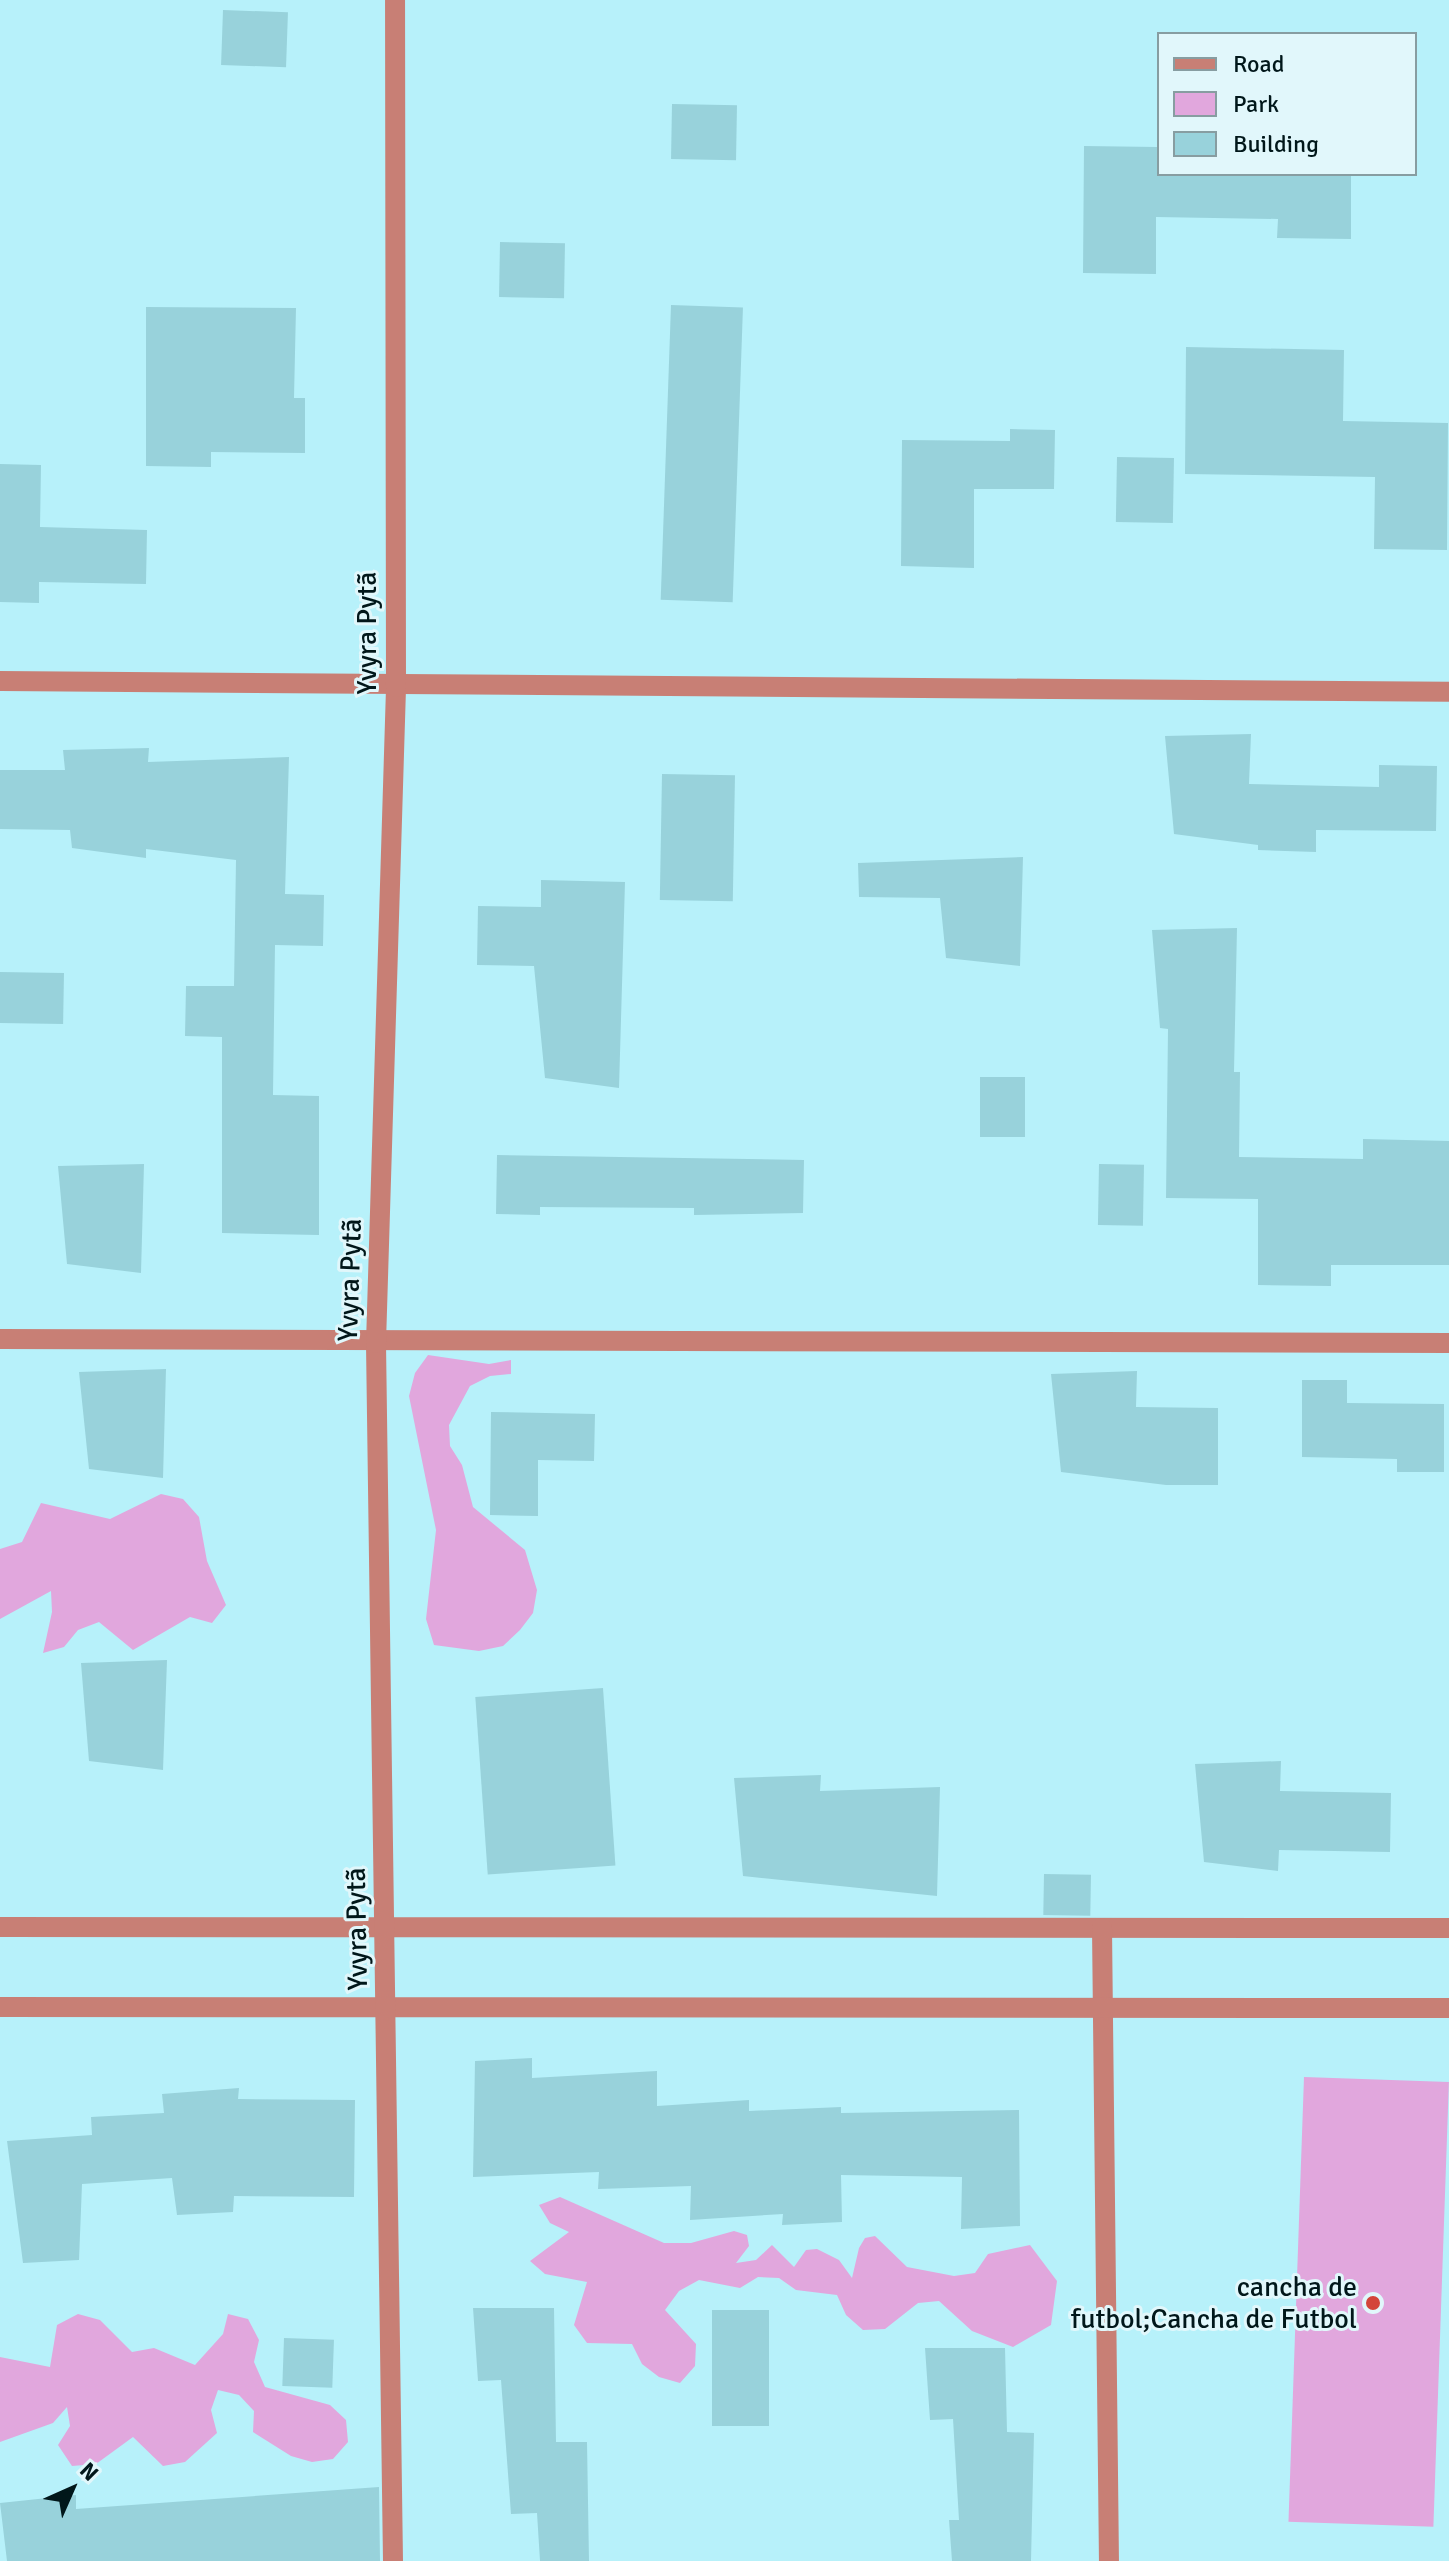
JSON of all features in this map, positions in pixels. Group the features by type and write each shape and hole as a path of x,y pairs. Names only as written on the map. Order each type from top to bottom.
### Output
{"street":[{"name":"Yvyra Pytã","path":"393,2561 376,1343 396,687 395,0"},
{"path":"0,681 396,687 1449,692"},
{"path":"0,1339 376,1343 1449,1343"},
{"path":"0,1927 1449,1928"},
{"path":"1102,1928 1109,2561"},
{"path":"0,2007 386,2010 1449,2008"}],"green space":[{"path":"428,1355 489,1364 511,1360 511,1374 490,1376 470,1386 449,1425 450,1446 462,1465 473,1507 525,1550 537,1590 533,1613 503,1646 479,1651 434,1645 426,1619 436,1530 409,1396 415,1373"},
{"path":"161,1494 183,1499 199,1517 207,1561 226,1605 212,1623 190,1617 133,1650 99,1622 78,1630 64,1647 43,1653 52,1612 51,1591 0,1619 0,1549 22,1542 41,1503 110,1519"},
{"name":"cancha de futbol;Cancha de Futbol","path":"1304,2077 1449,2082 1433,2527 1288,2522"},
{"path":"560,2197 664,2243 691,2243 734,2231 747,2235 749,2246 736,2263 756,2260 772,2245 794,2267 806,2250 817,2249 839,2260 852,2278 859,2248 865,2238 875,2236 907,2267 954,2276 975,2273 988,2254 1030,2245 1057,2281 1051,2325 1013,2347 972,2331 939,2301 918,2303 885,2329 863,2330 846,2315 837,2295 796,2290 779,2278 758,2277 740,2288 699,2280 679,2291 665,2310 696,2344 695,2366 680,2383 659,2377 642,2364 632,2344 587,2343 574,2325 587,2282 545,2274 530,2261 569,2232 550,2223 539,2205"},
{"path":"78,2314 100,2320 132,2352 154,2348 195,2365 223,2334 228,2314 248,2319 259,2340 254,2362 265,2387 330,2405 346,2420 348,2442 333,2459 312,2462 291,2456 253,2432 254,2411 239,2395 218,2390 211,2410 217,2433 185,2462 163,2466 133,2437 96,2464 72,2466 58,2445 70,2426 67,2407 53,2423 0,2442 0,2357 50,2367 57,2325"}],"building":[{"path":"223,10 288,12 286,67 221,65"},
{"path":"672,104 737,105 736,160 671,159"},
{"path":"1084,146 1157,147 1157,176 1351,176 1351,239 1277,238 1278,219 1156,217 1156,274 1083,273"},
{"path":"500,242 565,243 564,298 499,297"},
{"path":"671,305 743,308 733,602 661,600"},
{"path":"146,307 296,308 294,398 305,398 305,453 211,452 211,467 146,466"},
{"path":"1186,347 1344,350 1343,421 1448,423 1447,550 1374,549 1375,477 1185,474"},
{"path":"1010,429 1055,430 1054,489 974,489 974,568 901,566 902,440 1010,441"},
{"path":"1117,457 1174,458 1173,523 1116,522"},
{"path":"0,464 41,465 40,527 147,530 146,584 39,582 39,603 0,602"},
{"path":"1251,734 1249,784 1379,787 1379,765 1437,766 1436,831 1316,830 1316,852 1258,850 1258,845 1174,834 1165,736"},
{"path":"149,748 148,762 289,757 285,894 324,895 323,946 275,945 273,1095 319,1096 319,1235 222,1233 222,1037 185,1036 186,986 234,986 236,860 146,849 146,858 72,848 70,830 0,829 0,770 65,770 63,750"},
{"path":"662,774 735,775 733,901 660,900"},
{"path":"1023,857 1020,966 946,958 940,898 859,897 858,863"},
{"path":"541,880 625,882 619,1088 545,1078 534,966 477,965 478,906 541,907"},
{"path":"1237,928 1234,1072 1240,1072 1239,1157 1363,1159 1363,1139 1449,1141 1449,1265 1331,1265 1331,1286 1258,1285 1258,1199 1166,1198 1168,1029 1160,1028 1152,930"},
{"path":"0,972 64,973 63,1024 0,1023"},
{"path":"980,1077 1025,1077 1025,1137 980,1137"},
{"path":"497,1155 804,1160 803,1213 694,1215 694,1208 540,1207 540,1215 496,1214"},
{"path":"144,1164 141,1273 67,1264 58,1166"},
{"path":"1099,1164 1144,1165 1143,1226 1098,1225"},
{"path":"166,1369 163,1478 89,1469 79,1372"},
{"path":"1137,1371 1136,1407 1218,1408 1218,1485 1166,1485 1061,1472 1051,1374"},
{"path":"1302,1380 1347,1380 1347,1403 1444,1404 1444,1472 1397,1472 1397,1459 1302,1457"},
{"path":"491,1412 595,1414 594,1461 538,1460 538,1516 490,1515"},
{"path":"167,1660 163,1770 89,1761 81,1663"},
{"path":"603,1688 615,1866 488,1874 475,1697"},
{"path":"1281,1761 1280,1791 1391,1793 1390,1852 1279,1850 1278,1871 1204,1862 1195,1764"},
{"path":"821,1775 820,1791 940,1787 937,1896 743,1876 734,1778"},
{"path":"1044,1874 1091,1875 1090,1916 1043,1915"},
{"path":"532,2058 532,2078 657,2071 657,2106 749,2100 749,2111 841,2107 841,2113 1019,2110 1020,2226 961,2229 962,2177 841,2175 842,2222 782,2225 783,2214 690,2220 691,2186 598,2189 599,2172 473,2177 475,2061"},
{"path":"239,2088 238,2099 355,2100 354,2197 234,2196 233,2212 177,2215 172,2178 82,2184 79,2260 23,2263 7,2141 92,2135 91,2117 164,2113 162,2094"},
{"path":"473,2308 554,2308 556,2442 587,2442 589,2561 540,2561 537,2513 511,2514 501,2380 478,2381"},
{"path":"712,2310 769,2310 769,2426 712,2426"},
{"path":"284,2338 334,2340 332,2388 282,2386"},
{"path":"925,2348 1005,2348 1007,2432 1034,2433 1031,2561 952,2561 949,2520 959,2520 953,2419 930,2420"},
{"path":"379,2487 380,2561 7,2561 0,2503 76,2495 76,2509"}],"place":[{"name":"cancha de futbol;Cancha de Futbol","path":"1373,2303"}]}
